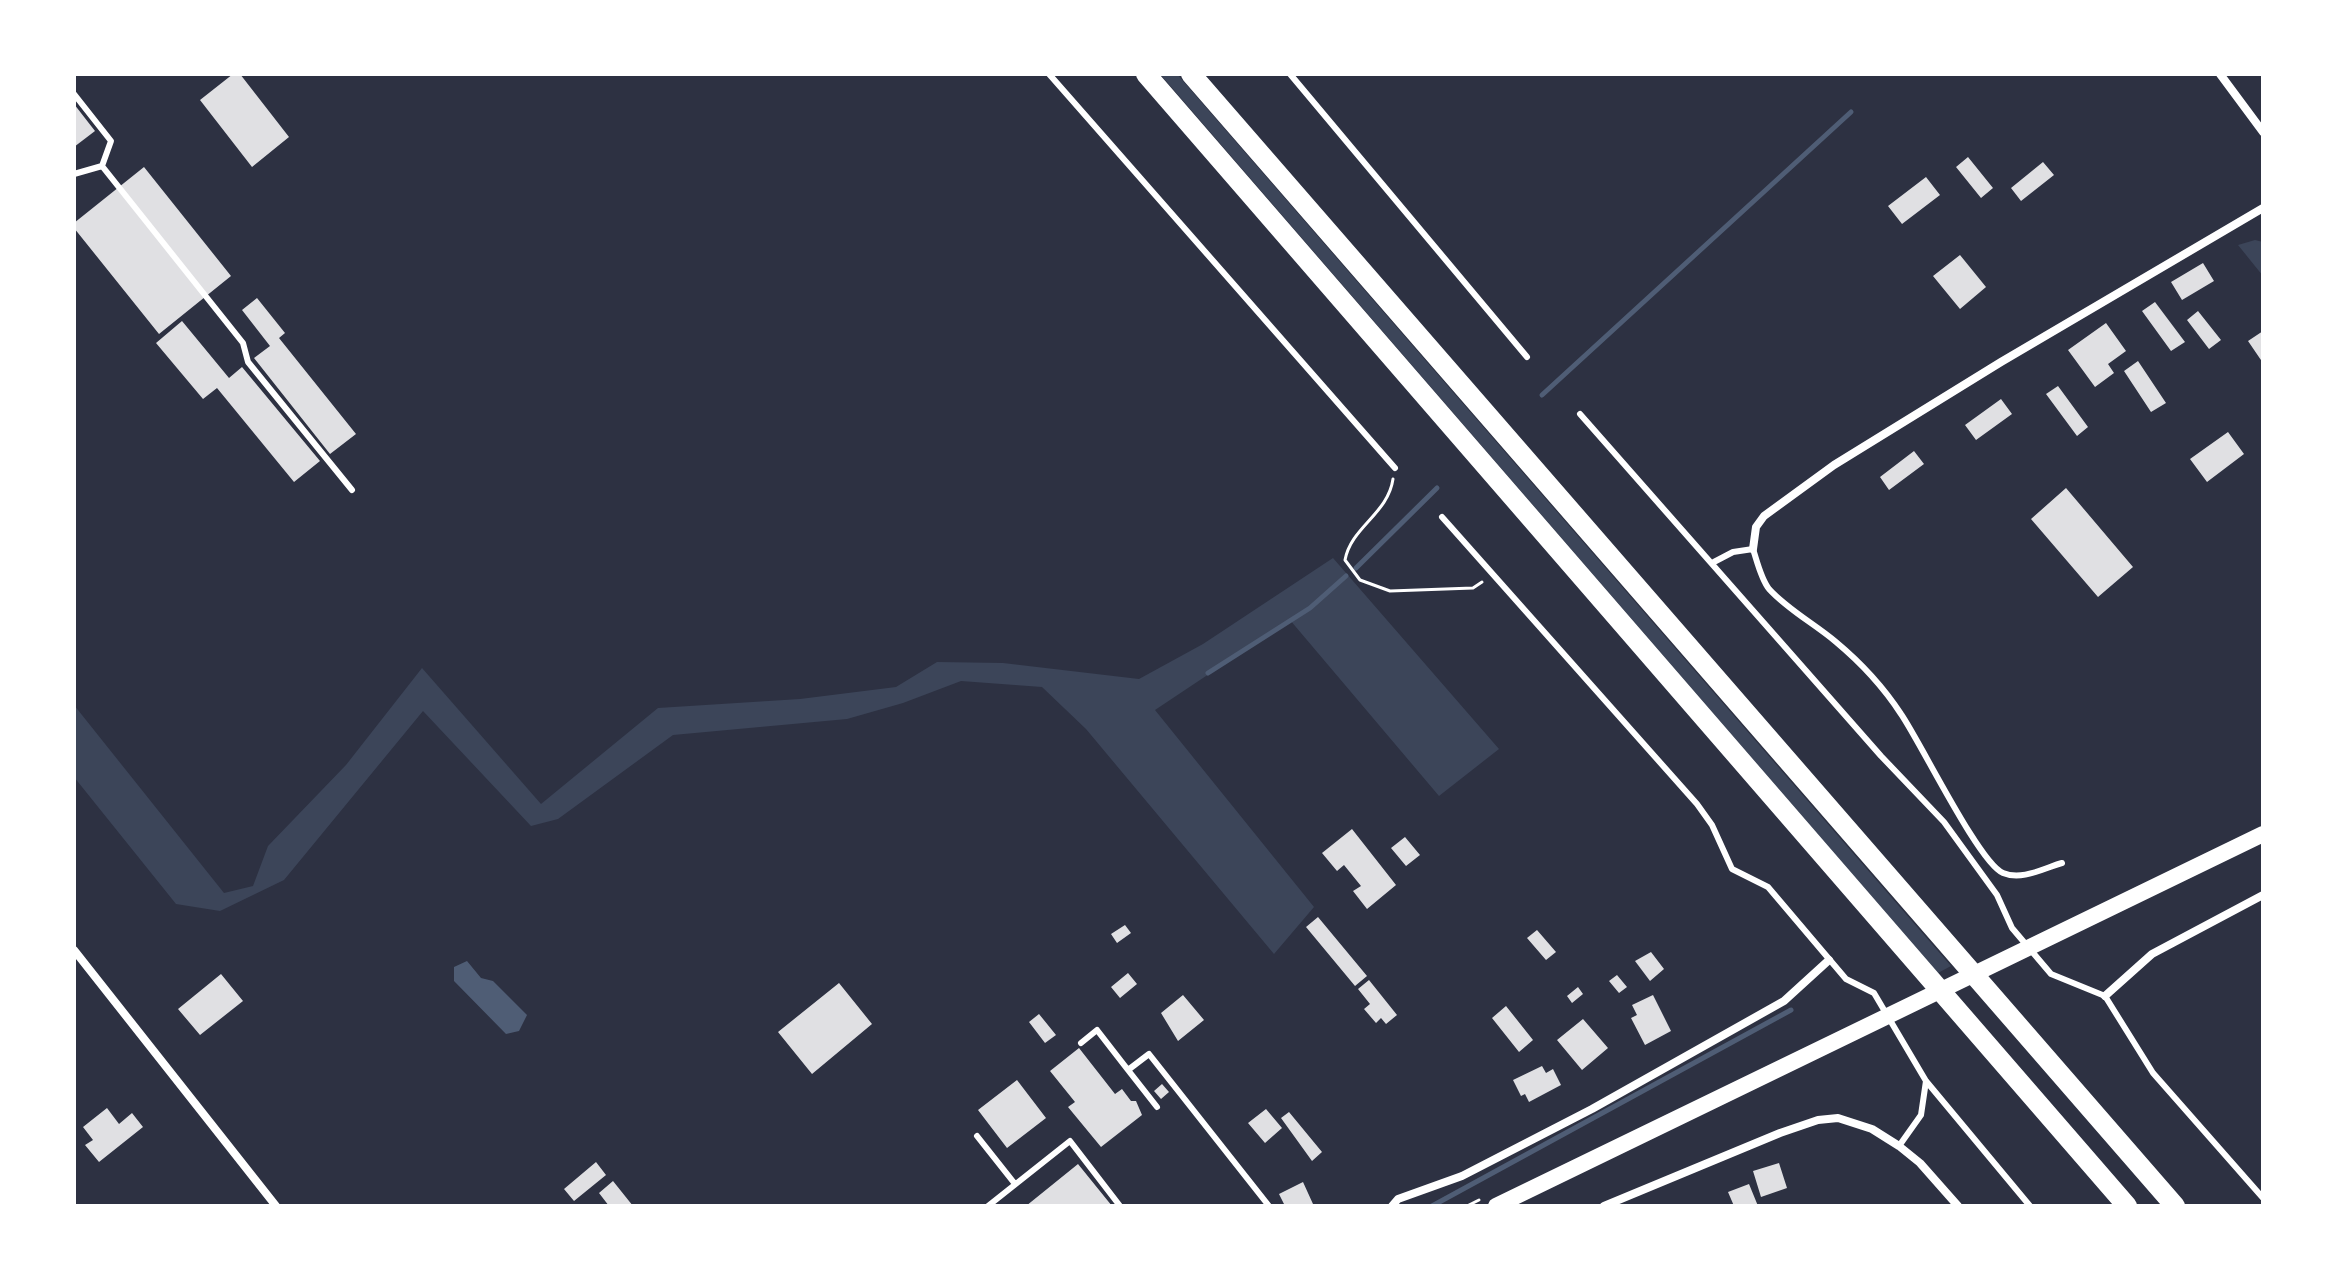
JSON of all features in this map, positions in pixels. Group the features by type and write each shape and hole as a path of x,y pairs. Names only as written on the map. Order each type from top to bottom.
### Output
{"highway":[{"path":"1146,74 2127,1206"},
{"path":"1191,74 2175,1206"}],"main road":[{"path":"1496,1206 2263,834"}],"street":[{"path":"2220,74 2263,132"},
{"path":"1753,549 1756,527 1764,516 1834,465 2001,362 2263,208"},
{"path":"2105,996 2152,954 2263,895"},
{"path":"74,950 276,1206"},
{"path":"1392,1206 1398,1199 1515,1151 1722,1037 1784,1001 1829,960"},
{"path":"1604,1206 1818,1120 1838,1118 1855,1122 1899,1146 1920,1163 1958,1206"}],"lane":[{"path":"1049,74 1395,468"},
{"path":"1290,74 1527,357"},
{"path":"74,94 111,141 102,166"},
{"path":"74,174 102,166"},
{"path":"102,166 243,343 248,362 352,490"},
{"path":"1580,414 1881,756 1944,822 1997,895 2012,928 2051,974 2105,996 2153,1073 2263,1198"},
{"path":"1442,517 1697,804 1712,825 1732,869 1768,887 1846,979 1874,993 1926,1081 2030,1206"},
{"path":"1712,563 1733,552 1753,549 1767,587 1839,644 1901,713 1990,863 2002,873 2021,876 2062,863"},
{"path":"1081,1043 1097,1030 1157,1107"},
{"path":"1128,1070 1149,1054 1269,1206"},
{"path":"1899,1146 1921,1115 1926,1081"},
{"path":"977,1136 1015,1184"},
{"path":"988,1206 1070,1141 1120,1206"}],"path":[{"path":"1395,468 1391,494 1348,542 1345,560 1360,580 1390,591 1473,588 1494,574"}],"shaded area":[{"path":"1160,74 1177,74 1951,966 1938,973"},
{"path":"2255,240 2263,242 2263,276 2238,245"},
{"path":"1333,558 1499,749 1439,796 1290,620 1155,710 1314,907 1274,954 1086,729 1042,687 961,681 903,703 847,719 673,735 558,819 531,826 423,711 284,880 220,911 176,904 74,777 74,705 224,893 253,886 268,846 346,765 422,668 541,804 658,708 800,699 896,687 937,662 1003,663 1139,679 1203,644"},
{"path":"467,961 481,978 493,981 527,1015 519,1031 506,1034 454,981 454,967"}],"building":[{"path":"233,74 240,74 289,137 252,167 200,100"},
{"path":"74,104 95,131 74,147"},
{"path":"1968,157 1993,188 1981,198 1956,167"},
{"path":"2043,162 2054,175 2021,201 2011,188"},
{"path":"144,167 231,276 159,334 74,228 74,223"},
{"path":"1926,177 1940,195 1902,224 1888,206"},
{"path":"1960,255 1986,287 1960,309 1933,276"},
{"path":"2203,263 2214,281 2182,300 2171,282"},
{"path":"257,298 285,333 279,338 356,434 330,454 254,358 270,346 242,310"},
{"path":"2155,302 2185,342 2171,351 2142,311"},
{"path":"2198,311 2221,340 2209,349 2187,320"},
{"path":"182,321 229,378 242,367 320,461 294,482 217,388 203,399 156,343"},
{"path":"2106,323 2126,351 2108,364 2114,373 2095,387 2068,350"},
{"path":"2263,331 2263,363 2248,341"},
{"path":"2138,361 2166,403 2151,412 2124,371"},
{"path":"2058,386 2088,427 2077,436 2046,394"},
{"path":"2001,399 2012,414 1976,440 1965,425"},
{"path":"2228,432 2244,454 2207,482 2190,459"},
{"path":"1914,451 1924,464 1889,490 1880,477"},
{"path":"2066,488 2133,567 2098,597 2031,519"},
{"path":"1352,829 1396,885 1367,909 1353,891 1361,886 1344,865 1337,871 1322,853"},
{"path":"1405,837 1420,855 1406,866 1391,848"},
{"path":"1318,917 1367,976 1355,986 1306,927"},
{"path":"1125,925 1131,933 1117,943 1111,934"},
{"path":"1537,930 1556,952 1546,960 1527,938"},
{"path":"1651,952 1664,969 1650,981 1635,961"},
{"path":"1128,973 1137,984 1120,998 1111,987"},
{"path":"221,974 243,1001 200,1035 178,1009"},
{"path":"1617,975 1627,987 1619,993 1609,981"},
{"path":"1369,980 1397,1015 1386,1024 1381,1018 1376,1023 1364,1009 1370,1004 1358,989"},
{"path":"839,983 872,1024 812,1074 778,1032"},
{"path":"1578,987 1583,994 1572,1003 1567,996"},
{"path":"1183,995 1204,1020 1178,1041 1161,1013"},
{"path":"1653,995 1671,1031 1645,1045 1631,1018 1637,1015 1632,1005"},
{"path":"1506,1006 1533,1040 1519,1052 1492,1018"},
{"path":"1039,1014 1056,1035 1045,1043 1029,1022"},
{"path":"1583,1019 1608,1048 1582,1070 1557,1040"},
{"path":"1079,1048 1115,1094 1122,1089 1131,1101 1136,1101 1142,1115 1101,1147 1068,1107 1075,1102 1050,1071"},
{"path":"1542,1066 1546,1073 1553,1069 1561,1085 1529,1102 1525,1094 1521,1096 1513,1080"},
{"path":"1017,1080 1046,1118 1007,1148 978,1110"},
{"path":"1162,1084 1169,1092 1161,1099 1154,1091"},
{"path":"107,1108 119,1124 132,1113 143,1127 99,1162 85,1145 93,1140 83,1127"},
{"path":"1266,1109 1282,1128 1265,1143 1248,1123"},
{"path":"1289,1112 1322,1152 1312,1161 1281,1118"},
{"path":"596,1162 606,1175 574,1201 564,1189"},
{"path":"1779,1163 1787,1188 1761,1197 1753,1171"},
{"path":"1078,1164 1112,1206 1026,1206"},
{"path":"613,1181 633,1206 609,1206 599,1193"},
{"path":"1303,1182 1313,1204 1285,1206 1279,1194"},
{"path":"1749,1184 1758,1206 1734,1206 1728,1192"}],"waterway":[{"path":"1542,395 1851,112"},
{"path":"1356,568 1437,488"},
{"path":"1208,673 1310,608 1346,576"},
{"path":"1432,1206 1791,1010"}]}
